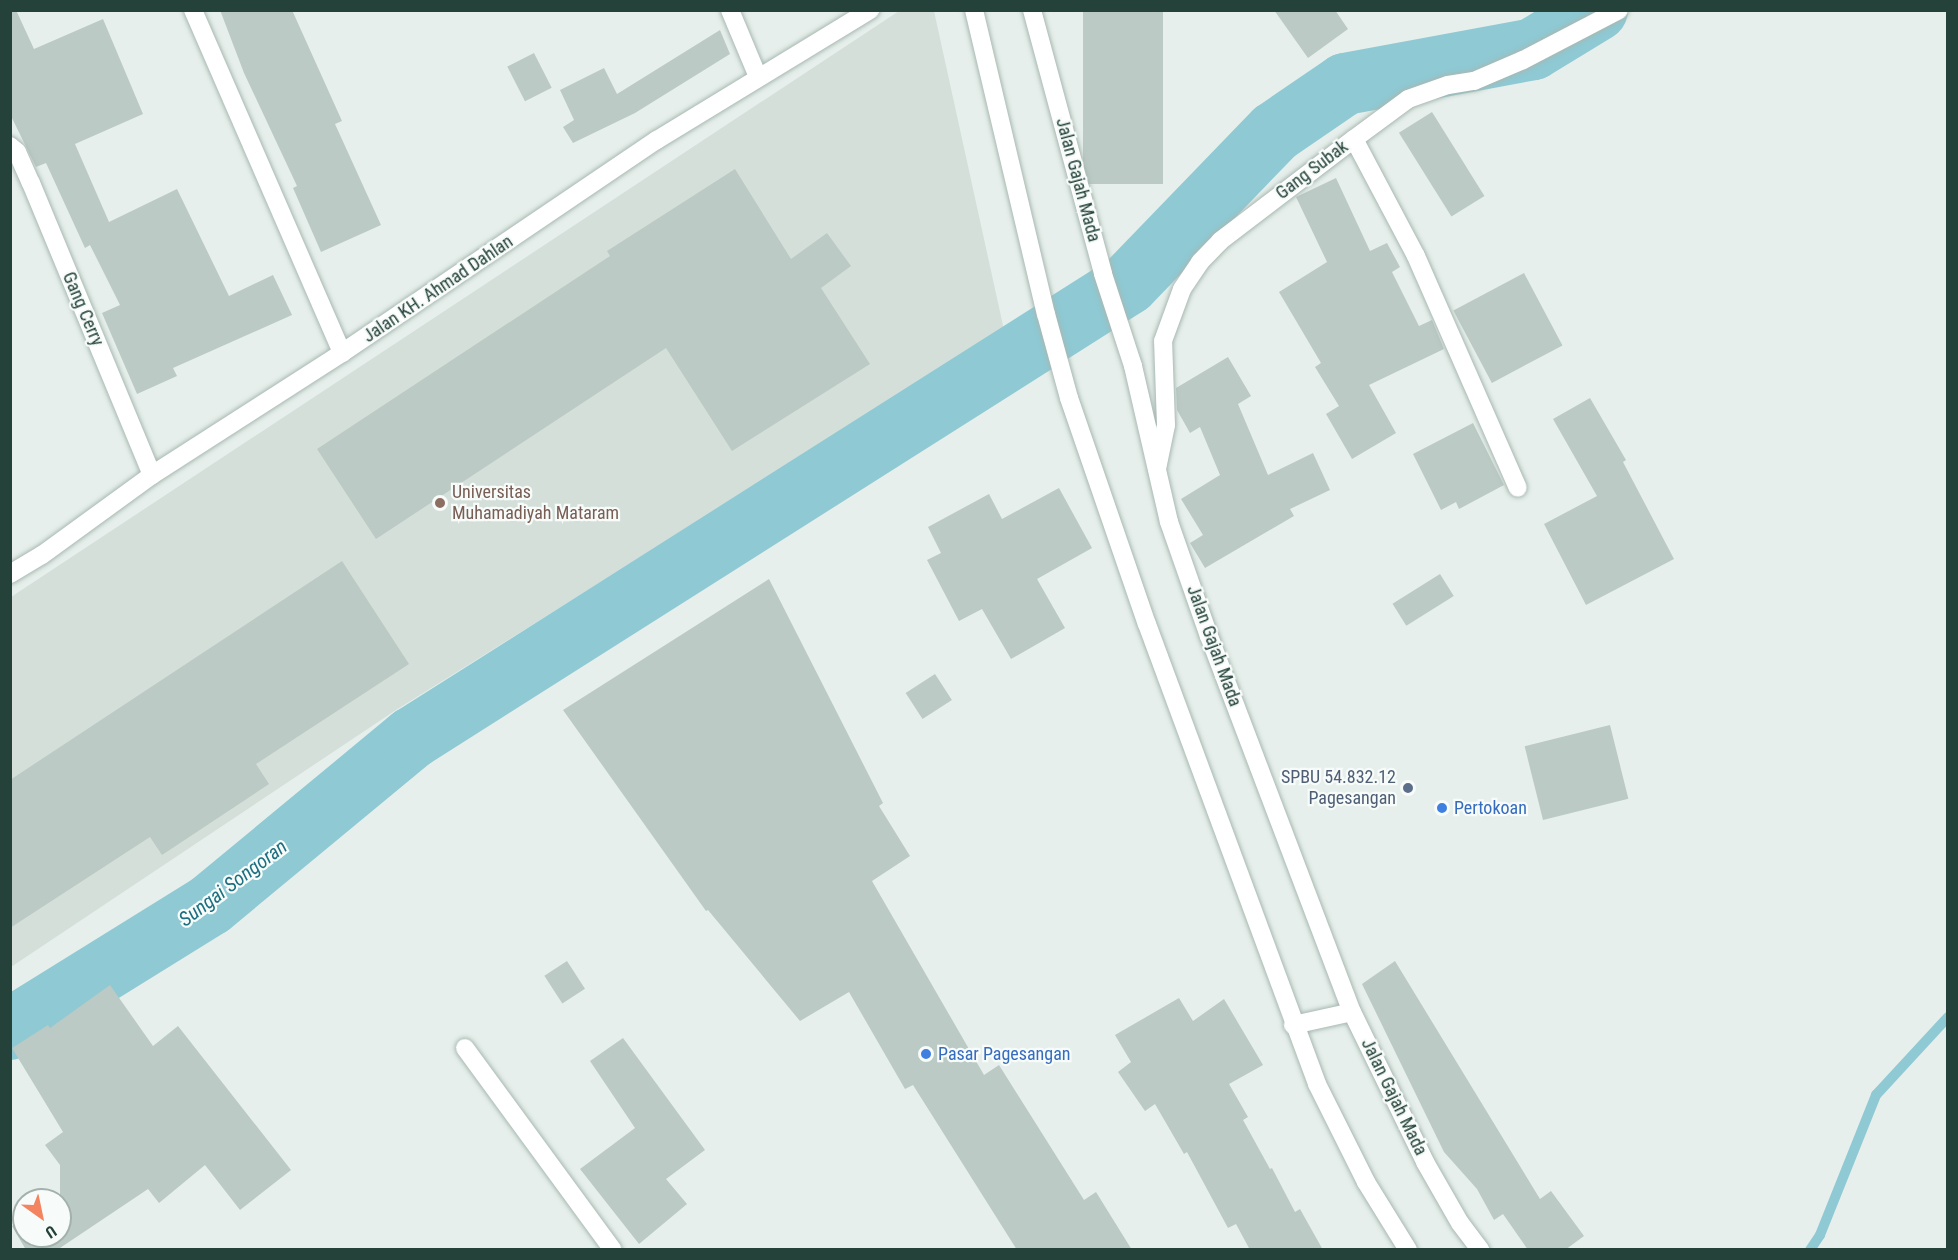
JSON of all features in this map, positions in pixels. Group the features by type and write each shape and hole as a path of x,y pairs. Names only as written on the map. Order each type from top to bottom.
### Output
{"street":[{"path":"194,10 342,353"},
{"path":"730,10 758,77"},
{"name":"Jalan KH. Ahmad Dahlan","path":"10,574 60,543 152,475 342,353 657,140 870,10"},
{"path":"974,10 1046,314 1069,398 1147,624 1293,1025 1317,1084 1366,1182 1408,1250"},
{"name":"Jalan Gajah Mada","path":"1032,10 1103,274 1133,366 1169,522 1213,646 1353,1012 1425,1162 1460,1223 1480,1250"},
{"path":"1354,139 1408,99 1448,85 1474,81 1544,50 1619,10"},
{"name":"Gang Subak","path":"1157,474 1166,425 1163,340 1182,289 1200,262 1220,241 1354,139 1416,256 1518,488"},
{"name":"Gang Cerry","path":"10,146 17,152 31,183 152,475"},
{"path":"1293,1025 1353,1012"},
{"path":"465,1048 613,1250"}],"shaded area":[{"name":"Universitas Muhamadiyah Mataram","path":"899,11 934,11 1004,330 396,710 11,967 11,597"}],"building":[{"path":"10,10 16,10 34,49 103,19 143,114 75,144 109,222 177,189 229,296 273,275 292,315 173,368 177,376 137,394 102,313 120,305 90,245 85,248 46,163 36,167 10,114"},
{"path":"220,10 292,10 342,121 335,124 381,225 321,252 293,188 297,186 244,73"},
{"path":"1083,10 1163,10 1163,184 1083,184"},
{"path":"1274,10 1335,10 1348,29 1308,58"},
{"path":"720,30 730,54 635,113 573,143 563,127 574,120 560,90 604,68 617,94"},
{"path":"534,53 552,88 525,101 507,67"},
{"path":"1432,112 1484,196 1451,217 1399,133"},
{"path":"735,169 791,259 827,233 851,266 821,288 870,364 732,451 666,348 376,539 317,449 610,256 607,251"},
{"path":"1336,178 1370,251 1387,243 1400,267 1392,272 1419,326 1432,320 1444,349 1369,385 1396,433 1352,459 1326,414 1339,406 1315,367 1321,363 1279,292 1327,262 1296,197"},
{"path":"1524,273 1562,345 1492,383 1453,311"},
{"path":"1228,357 1251,396 1238,404 1268,475 1313,453 1330,490 1290,509 1294,516 1205,568 1190,543 1203,535 1181,499 1220,475 1200,427 1190,433 1177,410 1176,388"},
{"path":"1590,398 1626,460 1623,462 1674,559 1586,605 1544,524 1597,496 1553,419"},
{"path":"1473,423 1504,485 1459,509 1456,502 1441,510 1413,454"},
{"path":"1059,488 1092,548 1037,579 1065,628 1011,659 982,609 959,621 927,560 941,553 928,527 989,494 1002,519"},
{"path":"342,561 409,664 256,764 269,784 162,855 150,837 10,928 10,780"},
{"path":"1440,574 1454,596 1406,626 1393,604"},
{"path":"769,579 883,803 879,806 910,856 872,881 984,1075 999,1065 1084,1200 1096,1192 1132,1250 1017,1250 913,1085 905,1089 849,992 800,1021 708,910 706,911 563,710"},
{"path":"935,674 952,700 923,719 906,693"},
{"path":"1610,725 1628,799 1543,820 1525,746"},
{"path":"567,961 585,989 562,1003 544,976"},
{"path":"1395,961 1540,1199 1551,1191 1584,1236 1565,1250 1528,1250 1503,1214 1494,1220 1477,1189 1444,1152 1362,984"},
{"path":"110,985 153,1046 178,1026 291,1170 240,1210 205,1165 159,1203 148,1189 72,1240 72,1188 60,1188 60,1165 45,1145 63,1132 12,1048 48,1025 50,1028"},
{"path":"1179,998 1193,1021 1224,999 1263,1065 1229,1084 1248,1117 1243,1120 1270,1169 1272,1168 1295,1212 1300,1209 1323,1250 1250,1250 1236,1224 1228,1228 1187,1152 1184,1154 1155,1104 1145,1111 1118,1072 1131,1062 1115,1035"},
{"path":"623,1038 705,1150 666,1179 687,1204 639,1244 580,1169 635,1128 590,1061"},
{"path":"25,1248 60,1248 57,1250 26,1250"}],"waterway":[{"name":"Sungai Songoran","path":"10,1029 210,905 412,738 1128,284 1275,132 1345,84 1533,49 1597,10"},
{"path":"1810,1250 1820,1235 1876,1095 1948,1017"}],"place":[{"name":"Universitas Muhamadiyah Mataram","path":"440,503"},
{"name":"SPBU 54.832.12 Pagesangan","path":"1408,788"},
{"name":"Pertokoan","path":"1442,808"},
{"name":"Pasar Pagesangan","path":"926,1054"}]}
